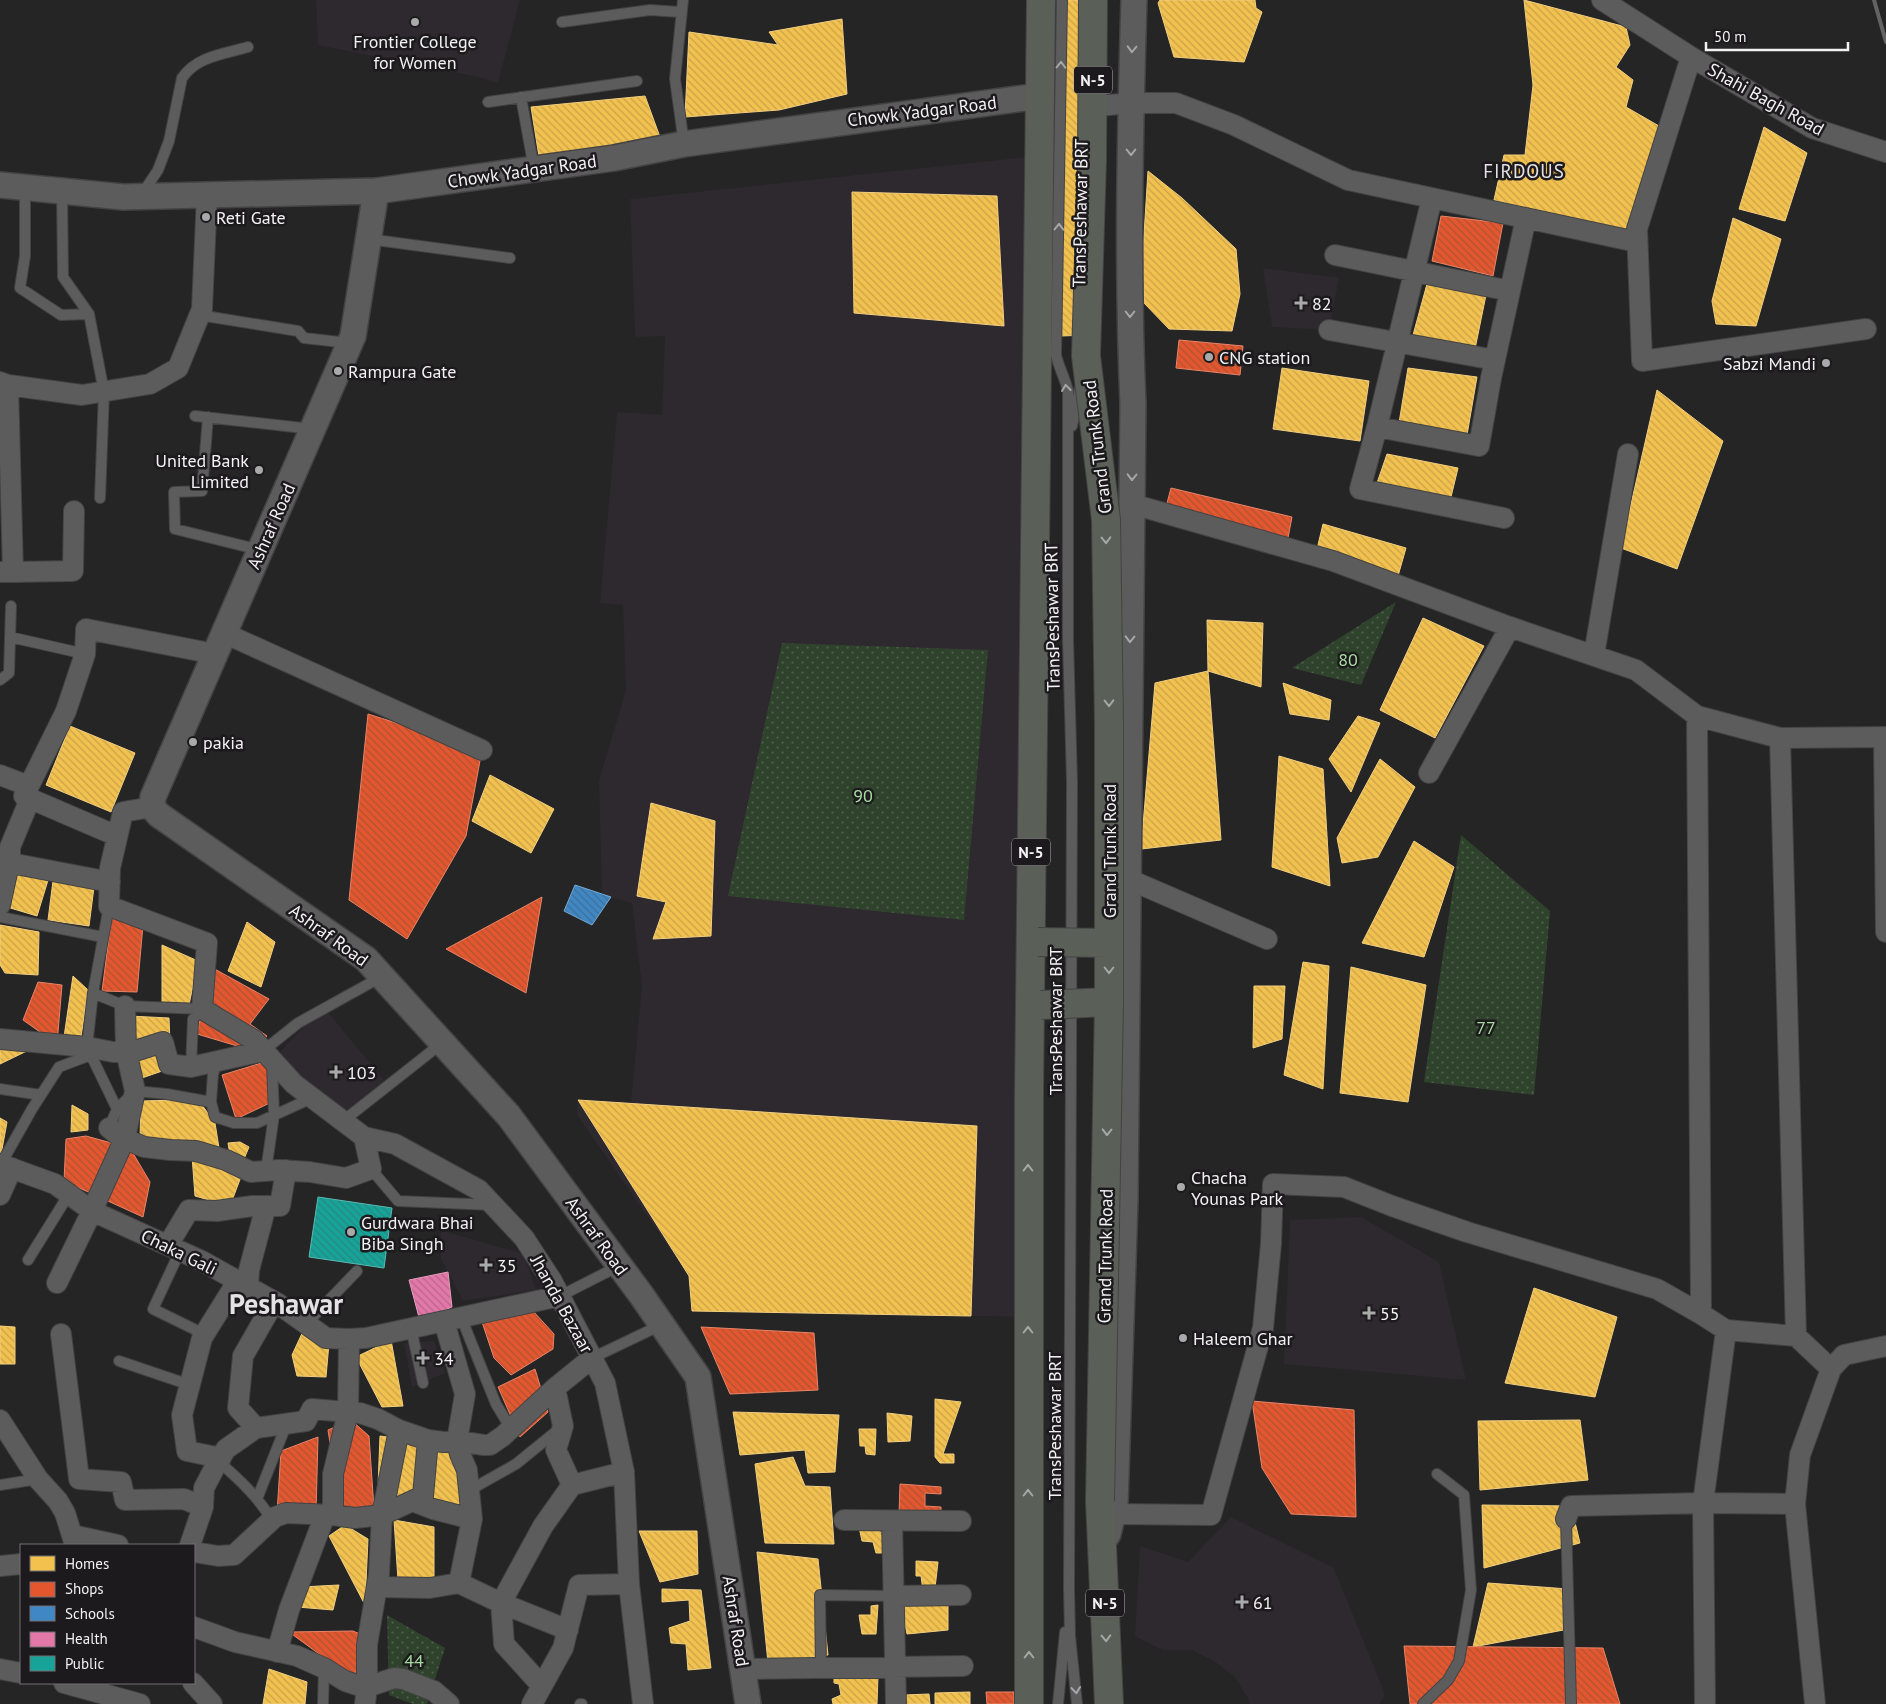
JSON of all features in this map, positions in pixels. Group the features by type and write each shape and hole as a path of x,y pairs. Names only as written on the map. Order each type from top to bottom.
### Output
{"highway":[{"name":"N-5","path":"1029,1704 1028,1317 1035,1004 1041,0"},
{"name":"Grand Trunk Road","path":"1100,1 1093,120 1086,356 1106,520 1109,725 1109,1002 1106,1508 1102,1542 1109,1704"},
{"path":"1034,943 1109,943"},
{"path":"1035,1004 1109,1002"}],"street":[{"path":"1106,1508 1115,1504 1125,1200 1132,504 1130,332 1131,103 1134,0"},
{"name":"Shahi Bagh Road","path":"1602,0 1691,57 1812,128 1886,152"},
{"path":"1691,57 1637,229 1642,361 1866,329"},
{"name":"Chowk Yadgar Road","path":"0,185 123,197 376,191 614,158 684,144 1040,96"},
{"path":"1098,106 1131,103 1176,103 1234,125 1348,180 1637,242"},
{"name":"Ashraf Road","path":"376,191 353,336 153,797 152,807 159,815 366,959 509,1116 698,1377 748,1704"},
{"path":"74,511 73,571 6,572 4,384 82,395 150,384 178,368 202,309 207,195"},
{"path":"1432,198 1377,427 1360,489 1504,518"},
{"path":"1377,427 1478,446 1526,218"},
{"path":"1335,255 1510,291"},
{"path":"1329,330 1495,360"},
{"path":"1594,655 1628,454"},
{"path":"1132,504 1333,561 1510,627 1636,670 1697,716 1780,738 1885,737 1886,932"},
{"path":"1429,773 1510,627"},
{"path":"0,905 10,859 10,848 30,792 66,711 84,654 86,629 220,643 482,750"},
{"path":"1697,716 1701,1314"},
{"path":"1780,738 1796,1336"},
{"path":"0,775 118,836"},
{"path":"152,807 123,812 110,868 109,906 207,943 202,1009"},
{"path":"10,859 16,864 110,882"},
{"path":"1128,879 1267,938"},
{"path":"57,1283 92,1211 117,1133 135,1091 126,1051 125,1006"},
{"name":"Jhanda Bazaar","path":"202,1009 254,1040 294,1084 364,1137 395,1144 479,1190 524,1238 552,1281 605,1384 624,1472 629,1584 641,1702"},
{"path":"0,1039 89,1051 113,1052 135,1051 163,1042 169,1064 191,1067 268,1055"},
{"path":"117,1133 144,1147 196,1151 226,1160 252,1172 276,1170 310,1172 346,1178 371,1169 364,1137"},
{"path":"0,1194 4,1165"},
{"name":"Chaka Gali","path":"4,1165 55,1184 92,1211 202,1261 274,1302 326,1338 366,1338 560,1296"},
{"path":"174,1248 189,1210 217,1211 252,1206 280,1206 276,1170"},
{"path":"1106,1508 1211,1515 1264,1328 1271,1244 1273,1184 1344,1187 1467,1232 1657,1289 1726,1330 1796,1336 1830,1369"},
{"path":"220,1459 187,1451 182,1415 202,1338 242,1285 249,1270 266,1206"},
{"path":"256,1428 238,1408 243,1356 274,1302"},
{"path":"452,1319 464,1394 458,1441 460,1454 468,1470 472,1518 459,1583"},
{"path":"1705,1704 1703,1503 1726,1330"},
{"path":"61,1334 78,1479 121,1482 125,1500 184,1499 203,1507"},
{"path":"277,1652 297,1587 329,1515 333,1474 348,1412 348,1339"},
{"path":"1815,1704 1795,1504 1800,1455 1830,1369 1844,1355 1886,1346"},
{"path":"190,1544 203,1507 204,1488 220,1459 226,1449 256,1428 306,1421 312,1409 360,1413 378,1418 399,1430 428,1440 490,1445 592,1358"},
{"path":"555,1388 563,1426 556,1450 572,1485"},
{"path":"0,1420 38,1480 58,1501 65,1513 74,1540 109,1544"},
{"path":"366,1695 367,1645 376,1587 382,1515 399,1430"},
{"path":"195,1552 203,1555 234,1555 272,1520 286,1513 355,1518 382,1515 423,1496 428,1440"},
{"path":"542,1686 504,1644 501,1603 543,1526 572,1485 624,1472"},
{"path":"412,1501 433,1509 472,1518"},
{"path":"1566,1519 1571,1506 1703,1503 1795,1504"},
{"path":"844,1520 961,1521"},
{"path":"892,1521 896,1704"},
{"path":"0,1566 20,1564"},
{"path":"376,1587 430,1588 459,1583 501,1603 568,1630"},
{"path":"532,1704 563,1648 579,1585 629,1584"},
{"path":"894,1596 961,1595"},
{"path":"195,1627 235,1642 297,1656 324,1668 366,1695"},
{"path":"743,1669 963,1666"},
{"path":"0,1669 20,1672"},
{"path":"366,1695 394,1678 403,1679 434,1691 449,1704"},
{"path":"67,1684 87,1692 140,1704"},
{"path":"194,1684 212,1704"}],"lane":[{"path":"683,0 680,12 675,79 684,144"},
{"name":"TransPeshawar BRT","path":"1062,0 1056,355 1058,367 1065,377 1068,391 1068,640 1072,782 1069,1589 1070,1636 1078,1704"},
{"name":"TransPeshawar BRT","path":"1068,454 1082,379 1094,342 1100,1"},
{"path":"562,22 650,10 680,12"},
{"path":"140,197 158,170 169,141 182,78 187,70 206,58 248,47"},
{"path":"488,102 637,81"},
{"path":"521,97 534,169"},
{"path":"25,187 25,256 20,288 61,315 89,314"},
{"path":"62,191 63,277 89,314 104,392 100,498"},
{"path":"368,239 510,258"},
{"path":"199,315 298,331 304,338 350,343"},
{"path":"195,416 313,429"},
{"path":"208,417 202,491 174,492 175,529 260,550"},
{"path":"0,680 9,673 11,606"},
{"path":"10,637 84,654"},
{"path":"109,906 92,993 89,1051 117,1109 117,1133"},
{"path":"0,917 103,937"},
{"path":"276,1170 274,1115 268,1055 298,1023 382,977"},
{"path":"92,993 125,1006 202,1009"},
{"path":"191,1067 193,1019 202,1009"},
{"path":"342,1121 442,1043"},
{"path":"4,1165 41,1095 59,1067 89,1051"},
{"path":"217,1062 213,1074 211,1102 215,1117 234,1123 257,1123 312,1098"},
{"path":"0,1089 41,1095"},
{"path":"117,1109 135,1091 167,1094 211,1102"},
{"path":"371,1169 398,1201 493,1205"},
{"path":"28,1260 69,1194"},
{"path":"174,1248 154,1309 204,1334"},
{"path":"560,1296 619,1266"},
{"path":"306,1324 357,1271"},
{"path":"452,1319 510,1429"},
{"path":"592,1358 662,1325"},
{"path":"411,1328 423,1383"},
{"path":"119,1360 190,1385"},
{"path":"256,1499 287,1424"},
{"path":"470,1490 516,1464 563,1426"},
{"path":"220,1459 243,1483 272,1520"},
{"path":"1423,1704 1448,1680 1459,1661 1472,1590 1464,1495 1437,1474"},
{"path":"0,1485 38,1480"},
{"path":"1566,1519 1571,1704"},
{"name":"TransPeshawar BRT","path":"1058,1704 1069,1589"},
{"path":"821,1668 820,1595 894,1596"},
{"path":"323,1704 324,1668"}],"shaded area":[{"name":"Frontier College for Women","path":"316,0 520,0 498,83 478,77 318,45"},
{"path":"1038,156 1028,1317 692,1311 689,1276 577,1115 578,1100 631,1102 642,986 632,903 602,895 599,781 626,690 623,605 600,603 617,412 662,415 665,336 635,337 630,199"},
{"name":"82","path":"1263,268 1339,278 1329,330 1272,327"},
{"name":"103","path":"323,1006 392,1090 341,1128 279,1053"},
{"name":"55","path":"1361,1217 1439,1262 1466,1380 1284,1364 1290,1220"},
{"name":"35","path":"441,1230 523,1254 536,1290 463,1301 441,1259"},
{"name":"34","path":"434,1341 445,1373 412,1387 404,1343"},
{"name":"61","path":"1231,1517 1334,1568 1385,1694 1380,1704 1249,1704 1249,1700 1235,1677 1214,1661 1192,1650 1163,1650 1135,1636 1140,1546 1188,1562"}],"green space":[{"name":"80","path":"1396,602 1361,685 1292,668"},
{"name":"90","path":"782,643 988,650 964,920 728,896"},
{"name":"77","path":"1461,835 1550,911 1534,1095 1424,1082"},
{"name":"44","path":"387,1615 445,1648 427,1704 413,1704 389,1695"}],"building: Homes":[{"path":"1064,0 1097,0 1092,335 1060,336"},
{"path":"1160,0 1255,0 1256,8 1262,12 1244,62 1174,57 1158,3"},
{"path":"1524,0 1626,27 1630,45 1616,67 1633,80 1626,107 1659,126 1628,233 1494,200 1504,155 1525,155 1533,85"},
{"path":"842,19 847,94 779,110 685,117 689,32 778,45 769,32"},
{"path":"645,96 660,137 540,163 531,107"},
{"path":"1764,127 1807,153 1785,221 1739,209"},
{"path":"1148,171 1182,198 1236,249 1240,294 1232,331 1169,329 1144,303 1143,251"},
{"path":"852,192 997,196 1004,326 854,313"},
{"path":"1733,218 1781,239 1756,326 1716,324 1712,301"},
{"path":"1427,284 1486,295 1475,349 1413,335"},
{"path":"1282,368 1369,381 1360,441 1273,429"},
{"path":"1408,368 1477,377 1467,435 1399,423"},
{"path":"1657,390 1723,441 1677,569 1621,548"},
{"path":"1387,454 1458,468 1451,497 1377,483"},
{"path":"1323,524 1406,548 1398,576 1317,549"},
{"path":"1423,618 1484,646 1435,738 1380,710"},
{"path":"1207,620 1263,623 1261,687 1208,671"},
{"path":"1208,671 1221,840 1141,849 1155,683"},
{"path":"1283,683 1331,700 1329,720 1290,714"},
{"path":"1358,716 1380,723 1351,792 1329,759"},
{"path":"70,726 135,753 111,812 46,785"},
{"path":"1279,756 1323,769 1330,886 1272,867"},
{"path":"1380,759 1415,787 1378,857 1342,863 1337,838"},
{"path":"490,775 554,809 531,853 472,821"},
{"path":"651,803 715,821 711,936 653,939 666,902 637,896"},
{"path":"1414,841 1454,867 1424,957 1362,943"},
{"path":"11,871 49,877 37,916 7,907"},
{"path":"53,881 94,887 89,926 48,920"},
{"path":"247,922 275,942 261,987 228,971"},
{"path":"0,925 39,932 38,975 5,973 0,965"},
{"path":"162,945 198,961 189,1005 162,1004"},
{"path":"1303,962 1329,966 1323,1089 1284,1075"},
{"path":"1351,967 1426,985 1408,1102 1340,1093"},
{"path":"73,976 88,990 81,1037 64,1037"},
{"path":"1254,986 1285,986 1282,1039 1253,1048"},
{"path":"129,1016 169,1018 171,1068 136,1080"},
{"path":"0,1048 31,1049 0,1064"},
{"path":"179,1100 202,1105 215,1123 219,1148 140,1137 141,1101"},
{"path":"578,1100 977,1126 971,1316 692,1311 689,1276"},
{"path":"72,1105 88,1114 88,1130 71,1132"},
{"path":"0,1118 7,1122 1,1155 0,1154"},
{"path":"240,1142 249,1147 244,1159 230,1155 228,1143"},
{"path":"192,1156 242,1174 230,1206 195,1196"},
{"path":"1534,1288 1617,1317 1595,1397 1505,1383"},
{"path":"0,1326 15,1327 15,1364 0,1364"},
{"path":"305,1327 329,1343 326,1377 297,1376 292,1355"},
{"path":"391,1340 403,1406 382,1407 356,1357"},
{"path":"935,1399 961,1402 943,1454 954,1454 954,1463 940,1463 935,1457"},
{"path":"733,1412 839,1415 835,1472 808,1473 805,1450 740,1455"},
{"path":"887,1413 912,1416 910,1441 888,1442"},
{"path":"1580,1420 1588,1480 1480,1490 1478,1421"},
{"path":"859,1429 876,1429 875,1455 866,1454 865,1446 860,1446"},
{"path":"380,1436 418,1441 418,1494 377,1512"},
{"path":"431,1446 456,1450 466,1508 430,1500"},
{"path":"793,1457 805,1486 830,1487 834,1544 765,1543 755,1464"},
{"path":"1482,1505 1571,1506 1580,1543 1484,1568"},
{"path":"394,1520 434,1527 434,1578 398,1580"},
{"path":"345,1525 368,1539 365,1605 329,1536"},
{"path":"859,1527 885,1533 889,1553 876,1553 873,1542 862,1541"},
{"path":"639,1531 697,1531 698,1574 660,1582"},
{"path":"757,1552 818,1559 828,1655 768,1663"},
{"path":"916,1561 938,1562 935,1588 923,1591 921,1576 916,1576"},
{"path":"1488,1583 1568,1589 1569,1629 1473,1647"},
{"path":"339,1585 333,1610 297,1607 301,1587"},
{"path":"662,1589 701,1590 711,1668 688,1670 686,1644 671,1643 669,1628 690,1621 689,1600 662,1602"},
{"path":"900,1599 948,1601 948,1630 907,1634"},
{"path":"878,1605 876,1634 862,1634 859,1615 871,1615 871,1606"},
{"path":"269,1669 307,1682 305,1704 263,1704"},
{"path":"834,1675 878,1675 877,1704 833,1704 832,1699 841,1695 839,1684 834,1683"},
{"path":"970,1692 970,1704 935,1704 935,1693"},
{"path":"929,1694 930,1704 904,1704 904,1695"}],"building: Shops":[{"path":"1441,216 1503,223 1493,276 1432,261"},
{"name":"CNG station","path":"1179,340 1243,346 1240,375 1176,368"},
{"path":"1171,488 1292,517 1287,543 1166,507"},
{"path":"368,714 482,750 466,836 407,939 349,900"},
{"path":"542,897 526,993 446,949"},
{"path":"112,914 143,925 137,992 102,991"},
{"path":"211,967 269,999 250,1024 267,1036 254,1051 197,1034"},
{"path":"38,982 62,985 57,1044 23,1020"},
{"path":"268,1061 272,1102 236,1119 222,1075"},
{"path":"86,1136 130,1148 150,1182 143,1217 64,1181 66,1139"},
{"path":"533,1311 554,1334 553,1349 511,1375 494,1358 481,1319"},
{"path":"701,1327 814,1333 818,1390 730,1394"},
{"path":"535,1369 548,1412 520,1437 498,1387"},
{"path":"1252,1401 1354,1410 1356,1517 1291,1514 1262,1468"},
{"path":"351,1420 369,1436 374,1509 341,1513 328,1430"},
{"path":"318,1437 316,1513 277,1513 281,1451"},
{"path":"900,1484 941,1487 941,1494 925,1493 925,1506 941,1507 941,1513 899,1515"},
{"path":"353,1631 374,1640 352,1678 289,1632"},
{"path":"1404,1646 1603,1648 1620,1704 1410,1704"},
{"path":"986,1692 1014,1692 1014,1704 987,1704"}],"building: Schools":[{"path":"575,885 611,897 592,925 564,911"}],"building: Health":[{"path":"448,1272 452,1307 420,1321 409,1280"}],"building: Public":[{"name":"Gurdwara Bhai Biba Singh","path":"318,1197 392,1208 384,1268 309,1257"}],"railway":[{"path":"1874,0 1886,42"}],"place":[{"name":"Frontier College for Women","path":"415,22"},
{"name":"Reti Gate","path":"206,217"},
{"name":"82","path":"1301,303"},
{"name":"CNG station","path":"1209,357"},
{"name":"Sabzi Mandi","path":"1826,363"},
{"name":"Rampura Gate","path":"338,371"},
{"name":"United Bank Limited","path":"259,470"},
{"name":"pakia","path":"193,742"},
{"name":"103","path":"336,1072"},
{"name":"Chacha Younas Park","path":"1181,1187"},
{"name":"Gurdwara Bhai Biba Singh","path":"351,1232"},
{"name":"35","path":"486,1265"},
{"name":"55","path":"1369,1313"},
{"name":"Haleem Ghar","path":"1183,1338"},
{"name":"34","path":"423,1358"},
{"name":"61","path":"1242,1602"}],"district":[{"name":"FIRDOUS","path":"1524,171"},
{"name":"Peshawar","path":"286,1303"}]}
